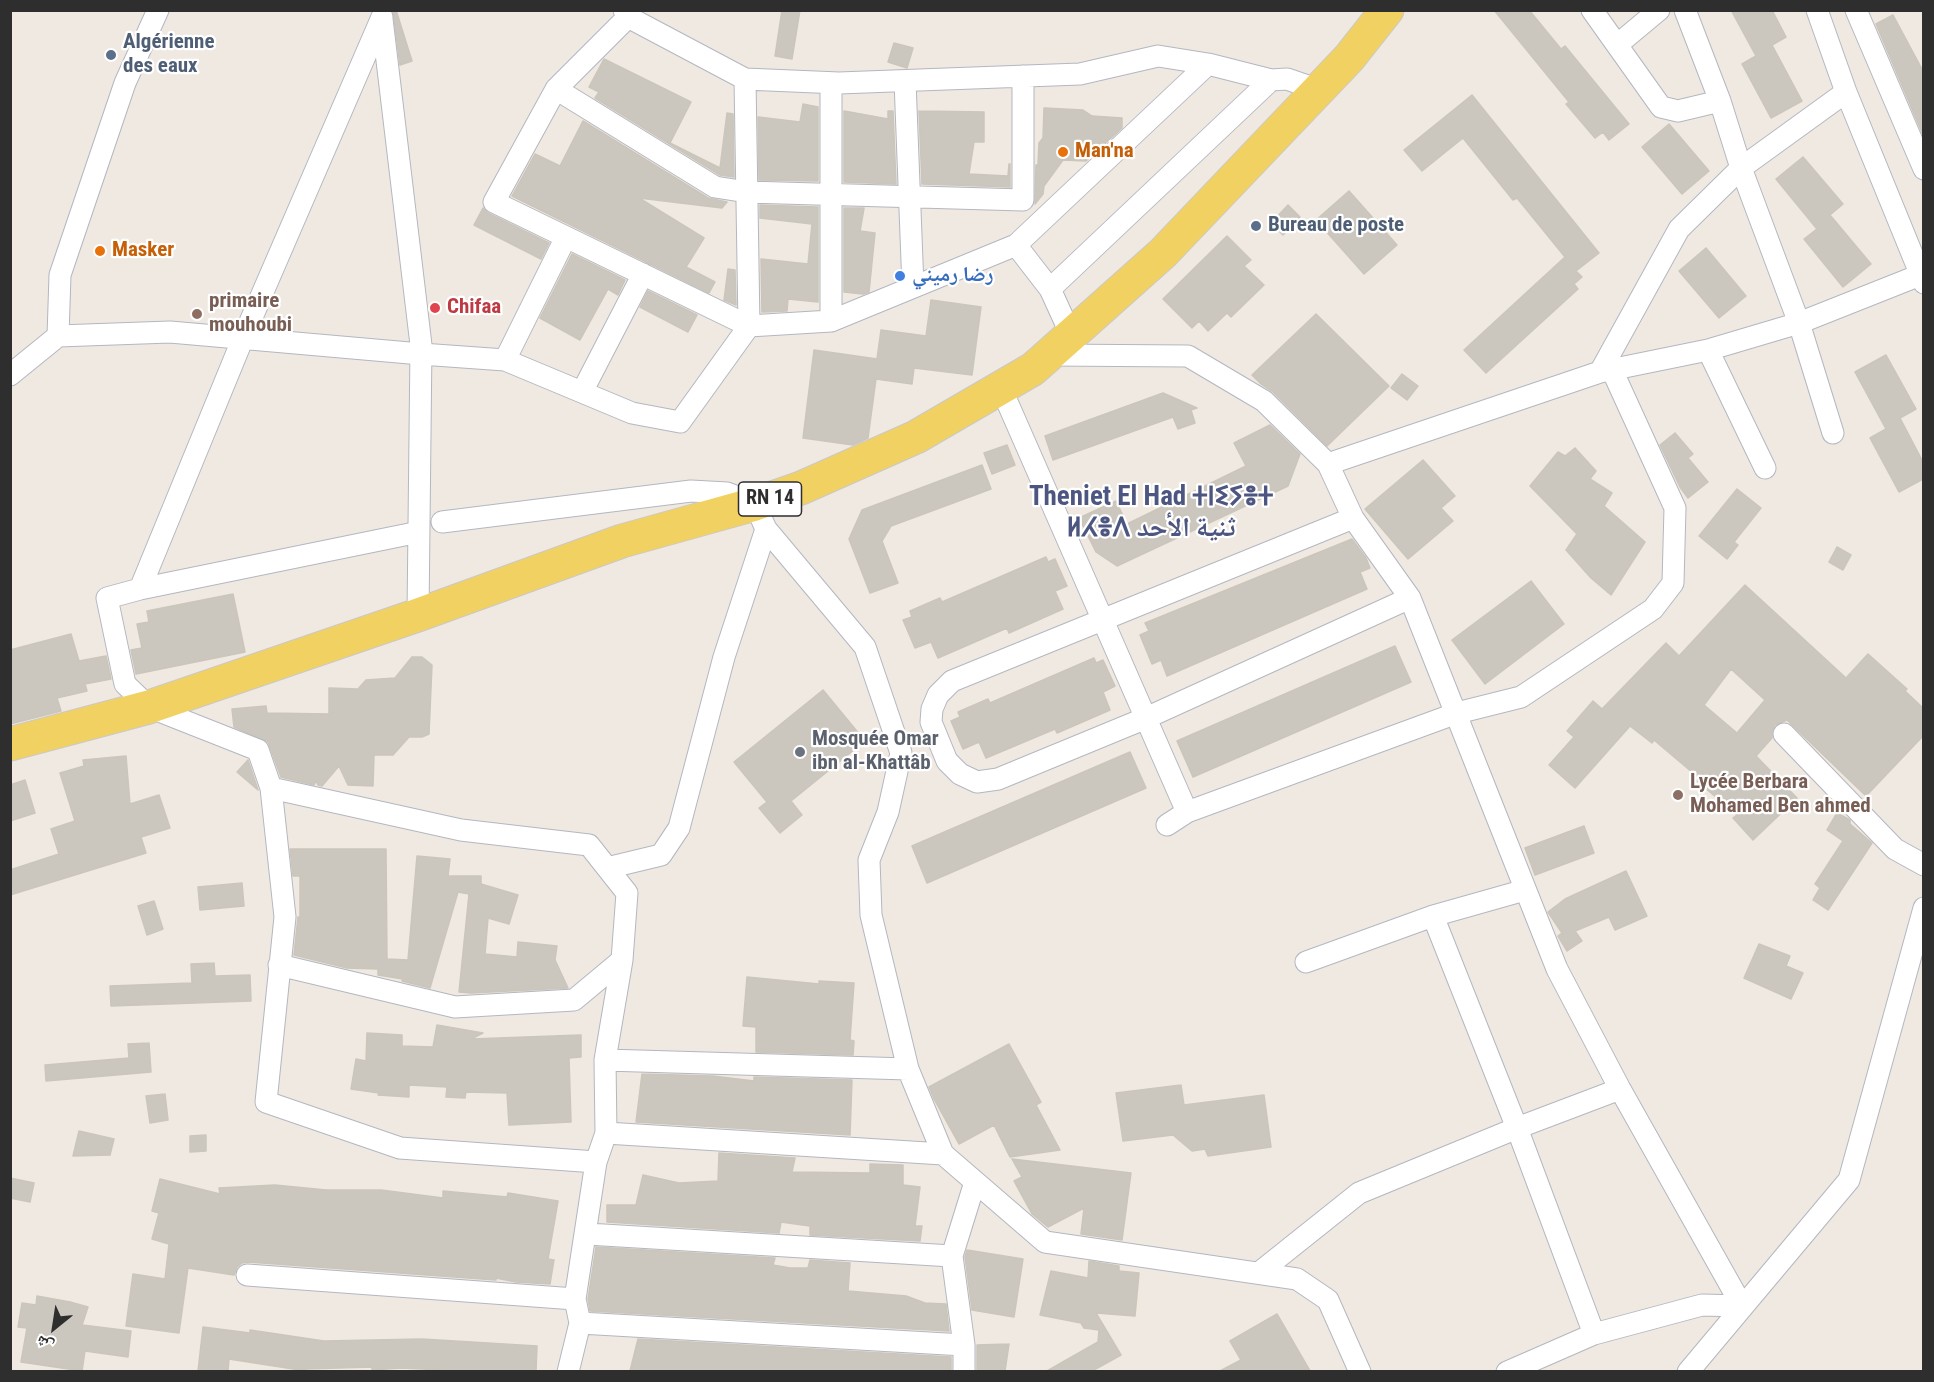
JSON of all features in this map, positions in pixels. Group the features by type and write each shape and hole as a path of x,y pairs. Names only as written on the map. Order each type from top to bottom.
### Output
{"main road":[{"name":"RN 14","path":"10,744 149,707 418,615 622,541 761,517 801,488 916,438 1033,369 1163,253 1349,58 1387,10"}],"street":[{"path":"58,336 60,275 125,83 158,10"},
{"path":"1592,10 1661,107 1678,111 1720,101"},
{"path":"1617,45 1659,10"},
{"path":"1684,10 1720,101 1741,168 1799,323 1833,432"},
{"path":"1328,464 1606,371 1708,350 1799,323 1922,279 1846,92 1817,10"},
{"path":"1856,10 1923,169"},
{"path":"140,589 380,14"},
{"path":"380,14 421,354 418,615"},
{"path":"1208,64 1016,244 831,321 748,326 494,202 556,89 626,14 745,79 831,82 905,81 1080,74 1158,56 1208,64 1271,80 1287,79 1319,90"},
{"path":"556,89 715,187 747,192 1023,200 1023,76"},
{"path":"10,375 58,336 170,332 505,360 633,413 680,422 748,326 745,79"},
{"path":"1050,289 1271,80"},
{"path":"905,81 913,287"},
{"path":"831,82 831,321"},
{"path":"1606,371 1679,229 1741,168 1846,92"},
{"path":"505,360 566,237"},
{"path":"1016,244 1050,289 1060,345 1188,356 1264,402 1328,464 1353,518 1410,598 1557,969 1620,1089 1742,1306"},
{"path":"582,392 643,274"},
{"path":"1708,350 1765,468"},
{"path":"1167,825 1187,812 1456,713 1521,697 1653,609 1673,583 1675,508 1606,371"},
{"path":"1001,388 1187,812"},
{"path":"442,522 691,491 727,493 761,517 865,647 900,753 888,812 869,860 870,915 908,1069 943,1154 1045,1242 1297,1278 1328,1300 1360,1371"},
{"path":"607,868 661,855 679,828 761,517"},
{"path":"1353,518 951,681 938,695 932,708 931,722 946,761 960,774 978,782 998,780 1146,718 1410,598"},
{"path":"419,532 140,589 107,598 125,684 149,707 258,750 271,788 285,917 266,1102 400,1148 596,1162"},
{"path":"1784,734 1895,849 1923,865"},
{"path":"271,788 461,831 589,844 627,892 622,960 605,1060 606,1133 596,1162 575,1299 579,1323 568,1371"},
{"path":"1306,962 1433,916 1525,890"},
{"path":"1688,1371 1849,1180 1923,908"},
{"path":"1433,916 1517,1128 1594,1334"},
{"path":"279,965 455,1006 574,1000 622,960"},
{"path":"605,1060 908,1069"},
{"path":"1260,1272 1359,1193 1517,1128 1620,1089"},
{"path":"606,1133 943,1154"},
{"path":"963,1371 964,1345 952,1256 975,1182"},
{"path":"586,1234 952,1256"},
{"path":"248,1275 575,1299"},
{"path":"1507,1371 1594,1334 1702,1305 1742,1306"},
{"path":"579,1323 964,1345"}],"building":[{"path":"396,10 412,61 400,65 393,11"},
{"path":"782,10 800,10 792,59 775,56"},
{"path":"1494,10 1529,10 1561,49 1565,46 1629,124 1609,140 1603,132 1595,138 1566,104 1569,102"},
{"path":"1731,10 1772,10 1786,37 1772,45 1802,101 1771,118 1742,64 1756,56"},
{"path":"1893,15 1923,71 1923,135 1876,24"},
{"path":"894,43 913,48 907,68 888,62"},
{"path":"604,59 691,102 670,143 720,168 727,113 733,114 734,177 720,175 595,98 599,92 589,87"},
{"path":"1472,95 1599,253 1576,271 1582,277 1574,284 1578,289 1486,373 1464,350 1565,257 1517,198 1513,200 1463,138 1422,171 1404,150"},
{"path":"803,104 818,107 818,181 759,180 758,117 800,122"},
{"name":"Man'na","path":"1044,108 1083,110 1092,116 1122,118 1122,128 1086,161 1063,160 1044,186 1043,194 1035,204 1036,165 1038,165 1039,143 1043,138"},
{"path":"844,111 888,119 888,111 893,111 896,184 844,182"},
{"path":"919,111 984,112 984,142 974,142 969,174 1008,176 1010,164 1010,187 922,184"},
{"path":"583,121 708,198 727,202 722,208 639,198 704,238 686,267 715,282 709,293 512,196 535,154 560,166"},
{"path":"1669,124 1709,171 1682,194 1642,147"},
{"path":"1803,157 1843,204 1830,215 1871,264 1843,287 1804,239 1817,229 1776,179"},
{"path":"1349,191 1397,245 1364,274 1316,220"},
{"path":"760,205 818,207 818,302 788,299 787,311 762,312 761,259 808,264 812,224 760,218"},
{"path":"1288,205 1300,217 1283,235 1271,223"},
{"path":"483,208 488,213 549,243 541,259 474,225"},
{"path":"844,208 864,208 860,231 875,233 869,292 863,294 844,292"},
{"path":"1227,236 1251,260 1244,266 1264,285 1231,317 1227,313 1208,331 1199,321 1192,328 1163,299"},
{"path":"1706,248 1746,296 1719,318 1679,271"},
{"path":"572,254 625,280 618,295 608,289 580,340 540,318"},
{"path":"728,269 735,270 736,305 724,300"},
{"path":"648,291 697,315 688,332 640,307"},
{"path":"931,300 981,307 972,375 914,368 912,384 876,379 868,438 853,445 803,438 814,350 877,359 881,330 926,336"},
{"path":"1316,314 1389,386 1327,446 1273,392 1252,375"},
{"path":"1886,355 1916,409 1900,418 1923,462 1923,479 1899,492 1870,438 1886,429 1855,372"},
{"path":"1402,374 1418,386 1407,400 1391,388"},
{"path":"1163,393 1197,408 1191,410 1195,423 1178,429 1173,417 1053,460 1045,436"},
{"path":"1270,425 1300,454 1288,486 1117,566 1096,552 1079,518 1116,501 1127,524 1246,466 1234,443"},
{"path":"1675,433 1693,454 1688,458 1708,482 1688,498 1680,487 1660,445"},
{"path":"1007,445 1015,465 992,474 984,453"},
{"path":"1575,448 1596,471 1590,479 1612,493 1604,506 1645,542 1611,595 1591,578 1566,550 1577,534 1530,486 1558,452 1565,456"},
{"path":"1423,460 1455,496 1441,508 1453,521 1408,559 1365,509"},
{"path":"982,465 991,489 891,526 882,541 898,583 870,593 849,539 862,510"},
{"path":"1737,489 1761,508 1734,542 1738,545 1727,559 1699,536"},
{"path":"1352,539 1366,558 1370,568 1360,572 1367,589 1167,676 1161,660 1152,664 1140,635 1149,631 1145,623"},
{"path":"1837,547 1851,555 1843,570 1829,562"},
{"path":"1046,557 1048,562 1055,559 1067,586 1055,591 1063,609 1009,633 1007,628 938,658 931,642 915,648 903,620 912,617 910,611 940,598 942,602"},
{"path":"1531,581 1564,624 1485,684 1452,640"},
{"path":"1745,585 1846,678 1868,654 1907,689 1905,691 1923,708 1923,736 1866,796 1787,720 1775,725 1772,738 1756,756 1797,798 1753,840 1733,818 1737,815 1697,781 1699,778 1654,740 1652,743 1630,726 1575,788 1549,765 1574,737 1567,731 1593,701 1602,709 1666,643 1679,656","holes":["1731,669 1765,700 1737,733 1704,705"]},
{"path":"233,594 245,652 136,674 131,650 142,648 137,624 149,622 147,611"},
{"path":"71,634 79,661 106,656 111,679 85,684 87,691 57,698 61,711 10,724 10,650"},
{"path":"1395,646 1411,682 1193,777 1177,741"},
{"path":"412,657 422,657 432,665 429,734 422,737 409,737 393,755 374,755 373,786 348,785 339,766 322,786 316,781 314,785 281,777 268,742 234,727 232,709 266,706 267,713 329,714 329,688 358,689 366,680 395,678"},
{"path":"1094,658 1096,663 1103,660 1115,686 1103,692 1110,710 1057,733 1055,729 986,758 979,742 963,749 951,721 960,717 958,712 988,699 990,703"},
{"name":"Mosquée Omar ibn al-Khattâb","path":"823,690 865,741 791,801 802,815 780,833 759,808 767,802 734,762"},
{"path":"1130,752 1146,788 927,883 912,846"},
{"path":"126,756 130,804 159,795 170,828 141,837 146,853 10,895 10,870 59,854 51,829 75,821 60,773 84,766 83,760"},
{"path":"248,760 258,790 237,772"},
{"path":"25,780 35,813 10,821 10,785"},
{"path":"1837,813 1850,820 1850,824 1872,843 1828,910 1813,900 1820,888 1815,884 1843,841 1827,830"},
{"path":"1584,826 1594,853 1535,875 1525,848"},
{"path":"290,849 386,849 387,959 408,960 417,856 450,859 448,876 481,876 481,884 518,895 509,924 488,918 485,954 517,957 518,942 557,946 555,960 568,988 459,992 469,894 458,892 430,988 402,981 403,979 378,975 378,969 347,968 294,955 298,917 300,917 300,876 293,876"},
{"path":"1626,871 1647,916 1615,930 1609,917 1575,931 1582,941 1567,951 1558,936 1562,933 1548,912 1565,899"},
{"path":"242,883 244,906 200,910 198,887"},
{"path":"154,901 163,929 147,935 138,906"},
{"path":"1759,944 1790,956 1786,966 1803,973 1791,999 1744,978"},
{"path":"214,963 215,976 250,975 251,1001 111,1006 110,986 192,983 191,964"},
{"path":"747,977 819,984 819,981 854,983 850,1040 854,1041 853,1055 756,1052 756,1027 743,1026"},
{"path":"437,1025 483,1033 471,1039 581,1035 581,1057 569,1058 571,1122 509,1125 507,1093 466,1092 465,1098 446,1097 447,1087 409,1085 409,1097 378,1095 379,1093 351,1089 356,1059 366,1061 367,1033 402,1035 402,1046 433,1047"},
{"path":"149,1043 151,1072 46,1081 45,1065 129,1058 128,1044"},
{"path":"1009,1044 1041,1102 1036,1105 1060,1150 1010,1157 994,1125 959,1144 934,1099 929,1087"},
{"path":"642,1074 713,1076 754,1081 754,1077 852,1080 850,1135 636,1122"},
{"path":"1181,1085 1184,1105 1264,1095 1271,1147 1208,1156 1205,1149 1192,1151 1173,1135 1123,1141 1116,1093"},
{"path":"165,1094 168,1120 150,1123 146,1096"},
{"path":"79,1131 114,1139 110,1155 73,1156"},
{"path":"206,1135 206,1151 190,1152 190,1136"},
{"path":"719,1153 795,1158 792,1172 870,1173 870,1164 903,1165 903,1185 920,1187 915,1226 922,1226 920,1241 810,1235 810,1226 781,1222 779,1233 607,1222 607,1205 636,1205 643,1175 679,1183 718,1181"},
{"path":"1012,1159 1131,1173 1122,1240 1081,1234 1084,1208 1048,1227 1032,1214 1014,1181 1022,1177"},
{"path":"10,1178 34,1183 30,1202 10,1198"},
{"path":"160,1179 220,1194 219,1188 275,1185 326,1190 381,1190 443,1198 443,1191 507,1197 508,1193 558,1201 548,1259 554,1260 550,1284 496,1278 496,1280 248,1262 237,1267 234,1275 188,1268 179,1333 126,1326 133,1274 165,1279 169,1244 152,1239 159,1213 152,1211"},
{"path":"596,1247 775,1258 773,1265 790,1268 808,1268 810,1260 850,1263 848,1291 906,1296 925,1303 946,1304 949,1331 590,1311 588,1299"},
{"path":"967,1250 1023,1259 1014,1317 972,1310 965,1257"},
{"path":"1089,1261 1119,1266 1119,1271 1139,1273 1135,1316 1096,1313 1121,1355 1092,1371 1047,1371 1098,1342 1099,1330 1084,1328 1081,1323 1040,1315 1051,1271 1088,1278"},
{"path":"37,1296 88,1307 82,1325 131,1331 128,1357 85,1351 82,1371 21,1362 27,1328 18,1327 22,1303 36,1305"},
{"path":"1277,1314 1310,1371 1220,1371 1241,1360 1230,1341"},
{"path":"203,1327 250,1333 250,1330 324,1341 422,1339 537,1346 536,1371 401,1368 372,1370 372,1367 306,1369 306,1371 229,1359 228,1371 198,1371"},
{"path":"638,1339 951,1357 951,1371 630,1371"},
{"path":"1009,1344 1005,1371 977,1371 977,1345"}],"place":[{"name":"Algérienne des eaux","path":"111,55"},
{"name":"Man'na","path":"1063,152"},
{"name":"Bureau de poste","path":"1256,226"},
{"name":"Masker","path":"100,251"},
{"name":"رضا رميني","path":"900,276"},
{"name":"Chifaa","path":"435,308"},
{"name":"primaire mouhoubi","path":"197,314"},
{"name":"Mosquée Omar ibn al-Khattâb","path":"800,752"},
{"name":"Lycée Berbara Mohamed Ben ahmed","path":"1678,795"}],"district":[{"name":"Theniet El Had ⵜⵏⵉⵢⴻⵜ ⵍⵃⴻⴷ ثنية الأحد","path":"1151,514"}]}
